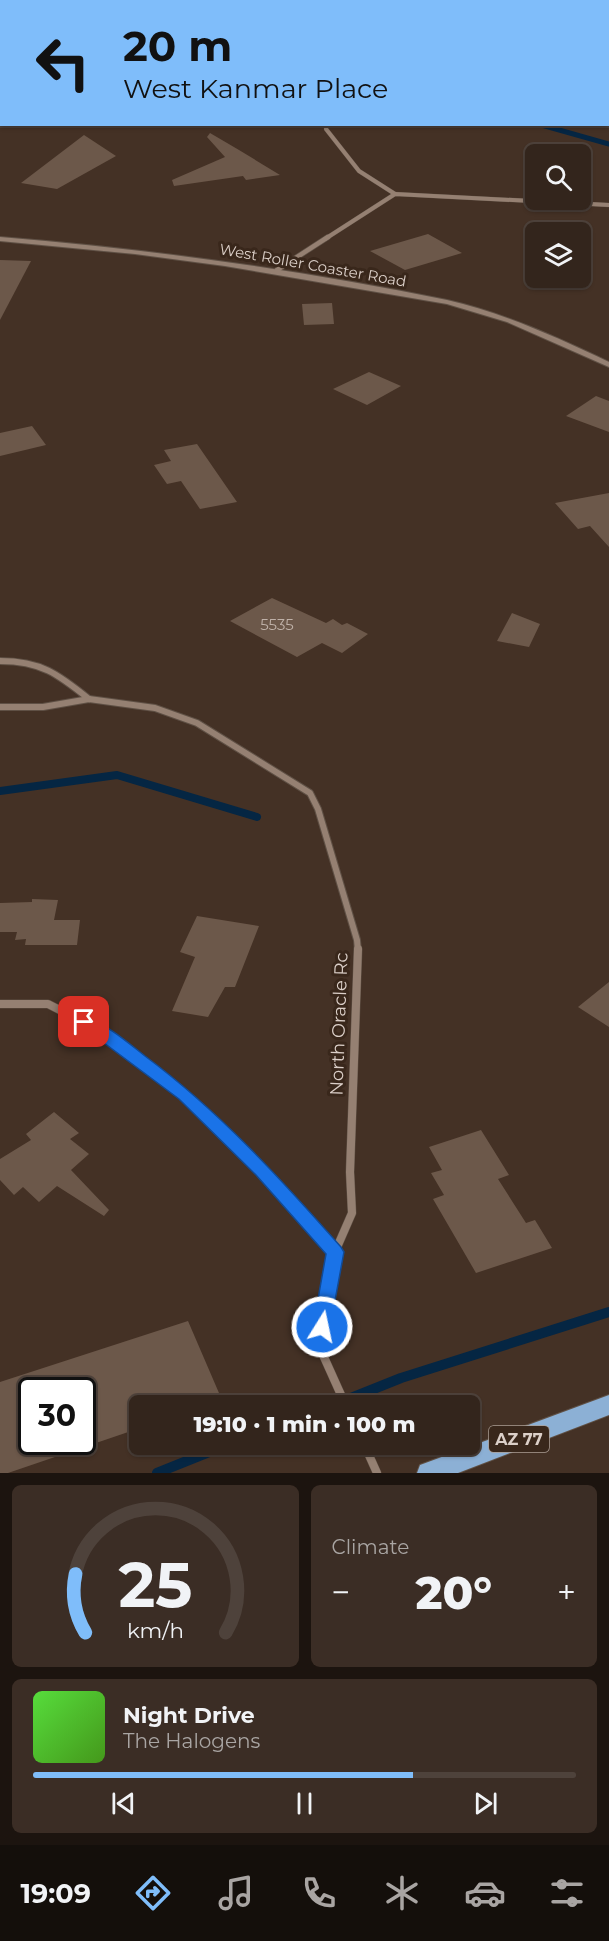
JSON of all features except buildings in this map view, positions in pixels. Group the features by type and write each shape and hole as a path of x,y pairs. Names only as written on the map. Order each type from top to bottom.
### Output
{"highway":[{"name":"AZ 77","path":"429,1473 609,1405"}],"street":[{"path":"326,129 359,171 395,194 609,205"},
{"path":"277,270 395,194"},
{"name":"West Roller Coaster Road","path":"0,239 94,246 277,270 474,309 543,333 609,365"},
{"path":"0,661 26,660 56,673 89,699"},
{"name":"North Oracle Rc","path":"0,707 43,707 89,699 155,708 197,723 310,793 318,809 357,940 358,956 350,1172 352,1213 335,1252 319,1346 341,1395"},
{"path":"0,1004 48,1004 101,1031 185,1095 262,1170 335,1252"},
{"path":"369,1455 377,1473"}],"waterway":[{"path":"545,126 609,144"},
{"path":"0,791 117,775 257,817"},
{"path":"358,1395 401,1378 609,1312"},
{"path":"157,1473 202,1455"}],"route":[{"path":"84,1022 101,1031 185,1095 262,1170 335,1252 322,1327"}]}
